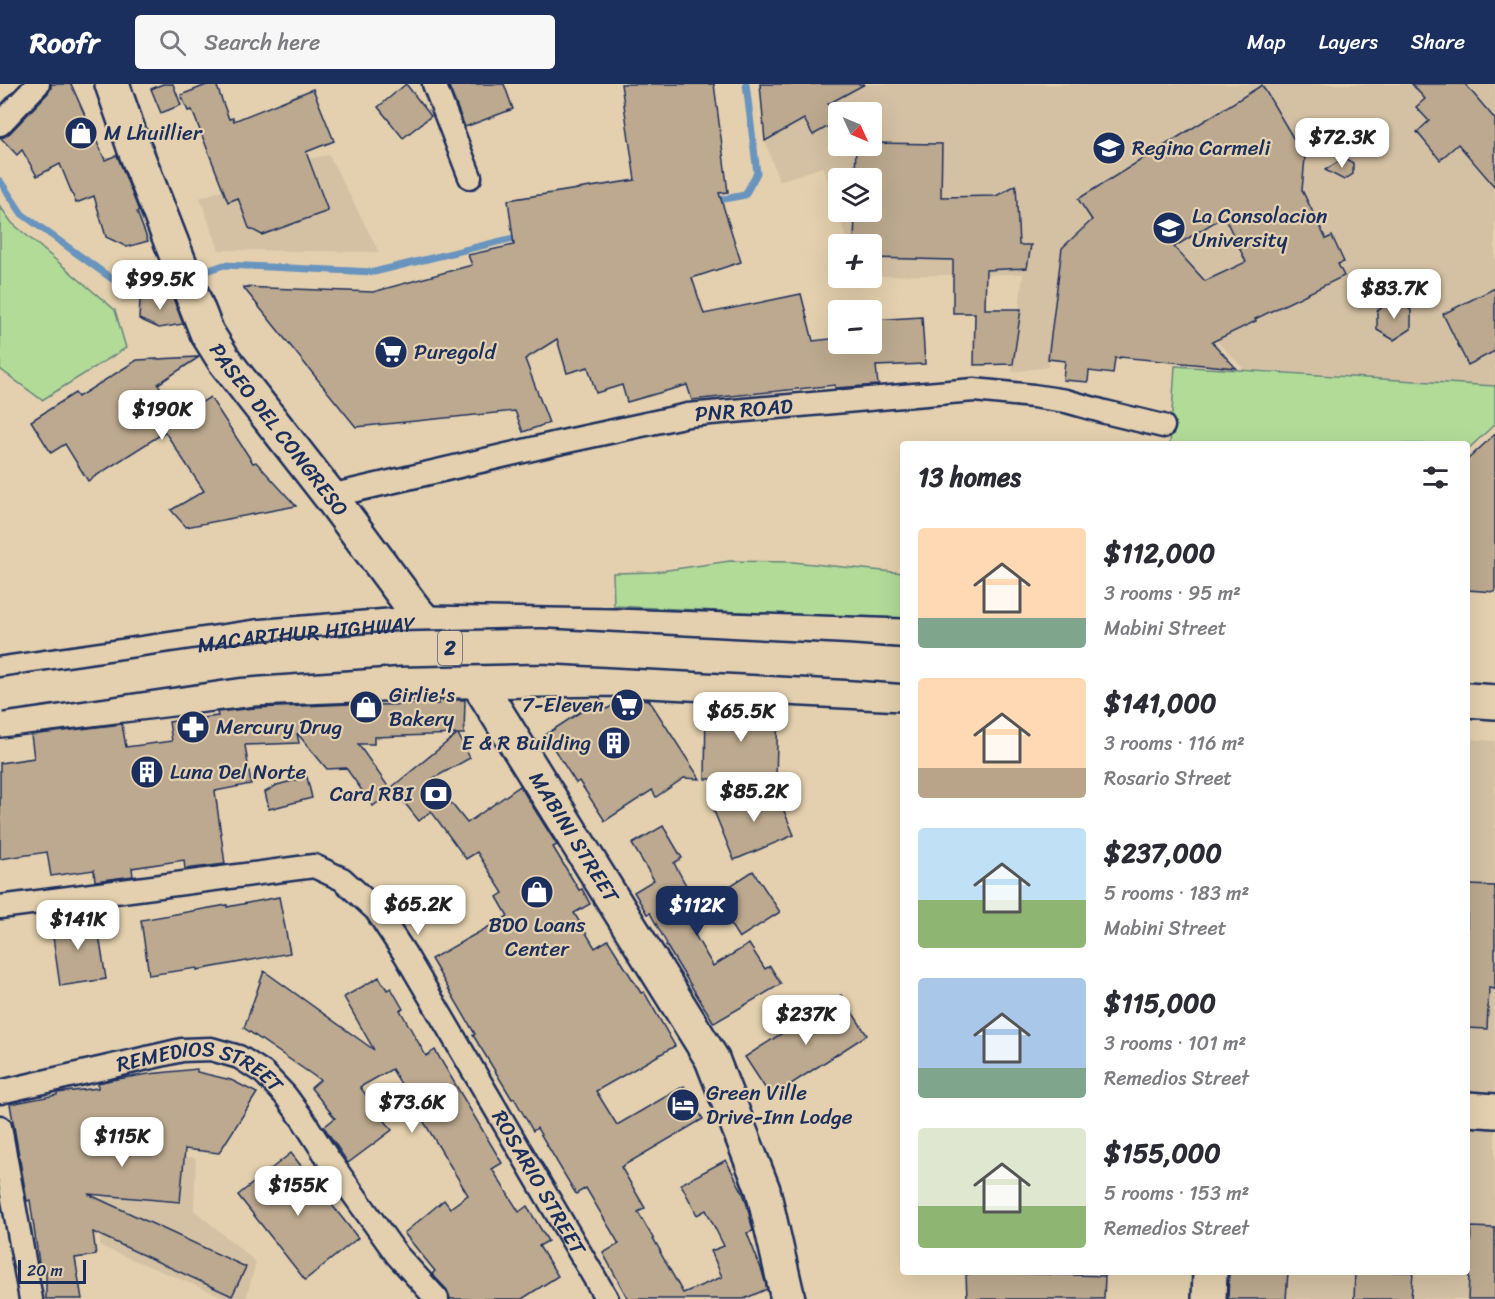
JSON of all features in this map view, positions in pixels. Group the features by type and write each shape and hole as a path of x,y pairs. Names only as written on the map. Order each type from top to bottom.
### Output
{"main road":[{"name":"PASEO DEL CONGRESO","path":"112,84 135,150 207,333 224,360 425,623"},
{"name":"MACARTHUR HIGHWAY","path":"0,674 256,637 425,623 626,626 900,636"},
{"name":"MABINI STREET","path":"425,623 477,681 712,1059 763,1190 788,1299"},
{"name":"MACARTHUR HIGHWAY","path":"0,695 240,660 398,649 542,646 900,666"},
{"path":"0,720 253,689 368,684 610,679 900,694"},
{"path":"1470,700 1495,702"},
{"path":"1470,1109 1495,1111"},
{"path":"1209,1299 1210,1275"}],"street":[{"path":"0,124 39,84"},
{"path":"434,84 470,177"},
{"name":"PNR ROAD","path":"330,496 688,415 938,393 974,390 1066,401 1163,426"},
{"name":"ROSARIO STREET","path":"0,907 314,866 342,879 376,910 405,954 607,1299"},
{"name":"REMEDIOS STREET","path":"0,1092 182,1050 211,1049 239,1057 264,1073 285,1095 328,1161 397,1255 437,1299"},
{"path":"0,1127 31,1299"}],"shaded area":[{"name":"La Consolacion University","path":"759,84 1495,84 1495,386 1244,369 1136,260 1058,274 1048,367 1012,372 1023,274 882,276 882,234 845,234 841,222 882,222 882,168 828,168 828,182 823,167 779,181 765,141"},
{"path":"329,155 379,252 219,250 200,198 308,159"},
{"path":"1470,739 1495,741 1495,1299 1221,1299 1222,1275 1470,1275"},
{"path":"121,1148 196,1158 194,1210 256,1262 246,1299 228,1299 100,1246 104,1150"}],"green space":[{"path":"0,206 12,223 115,310 126,348 42,400 0,369"},
{"path":"1175,366 1495,386 1495,424 1470,447 1470,441 1170,441"},
{"path":"730,561 793,562 900,573 900,620 614,606 613,573 654,572"}],"building":[{"path":"51,84 71,84 105,160 117,155 148,241 127,247 106,237 94,196 76,203 60,164 37,176 22,150 17,155 0,137 10,133 48,93"},
{"path":"163,84 173,84 181,105 161,113 151,89"},
{"path":"209,84 216,84 229,119 233,118 234,121 313,89 334,141 306,152 328,211 262,235 249,228 238,198 228,202 192,110 188,111 181,95"},
{"path":"406,84 431,116 403,138 378,107"},
{"path":"448,84 504,84 513,109 465,127"},
{"path":"621,84 714,84 728,192 719,193 741,262 692,278 704,314 801,294 813,341 828,339 828,354 882,354 882,319 922,317 925,364 876,366 878,385 835,388 835,385 692,400 687,385 627,402 622,385 596,393 588,367 567,373 557,339 525,359 549,423 523,432 515,411 356,427 243,287 373,292 472,265 468,255 514,245 508,200 635,180"},
{"path":"760,84 865,84 828,102 828,127 813,135 804,119 765,141"},
{"path":"1412,84 1465,84 1495,119 1495,187 1458,144 1440,160 1417,132 1429,121 1416,107 1425,99"},
{"path":"1262,85 1305,158 1302,190 1326,239 1332,236 1344,262 1338,264 1344,276 1212,342 1236,368 1120,357 1115,358 1113,374 1089,371 1088,382 1063,380 1065,361 1048,359 1062,248 1092,220 1078,199","holes":["1224,216 1246,262 1205,281 1174,247"]},
{"path":"882,143 942,144 941,197 996,196 1016,185 1019,245 1031,245 1027,268 986,270 985,309 1021,309 1013,364 974,365 975,313 953,313 953,260 882,258 882,234 854,234 855,222 882,222 882,168 855,168 856,156 882,156"},
{"path":"1344,158 1353,163 1353,174 1344,180 1325,170"},
{"path":"1495,288 1495,351 1468,365 1443,314"},
{"path":"170,290 183,324 159,328 139,319 140,300"},
{"path":"1393,300 1411,310 1411,329 1394,340 1377,330 1377,311"},
{"path":"199,357 158,384 179,417 210,397 253,463 256,462 296,506 186,527 171,510 204,491 165,432 88,481 65,444 51,453 31,421 75,393 78,397 137,360"},
{"path":"1495,434 1495,592 1470,590 1470,457"},
{"name":"E & R Building","path":"624,698 649,700 700,779 684,778 656,797 652,790 605,821 579,781 576,783 545,735 600,699 607,709"},
{"path":"439,700 465,700 464,734 458,734 470,758 432,779 467,823 520,786 557,845 553,847 590,904 574,913 595,948 608,940 641,993 644,992 675,1046 596,1091 617,1125 684,1086 703,1119 621,1167 645,1208 638,1212 660,1252 683,1293 722,1277 711,1251 724,1246 706,1210 697,1215 681,1184 726,1160 747,1205 753,1231 747,1233 767,1289 744,1299 628,1299 603,1253 619,1244 586,1188 576,1194 537,1128 533,1131 473,1035 475,1034 431,959 508,916 497,897 503,893 477,852 466,859 431,811 419,821 392,787 457,734 374,737 374,744 358,744 392,792 373,806 346,768 327,769 297,733 299,743 245,745 251,784 215,791 225,864 185,869 184,860 132,868 133,876 95,881 94,870 51,876 47,852 0,859 0,763 34,758 31,735 122,724 126,747 172,741 169,722 218,716 217,712 255,708 374,703 374,705 439,704"},
{"path":"706,706 778,709 776,779 705,779"},
{"path":"307,777 312,798 269,809 265,792 277,785"},
{"path":"774,787 794,835 734,860 714,811"},
{"path":"663,826 682,858 674,863 689,891 674,899 713,966 749,944 765,969 770,966 781,984 714,1023 666,945 650,913 647,914 634,892 654,880 632,844"},
{"path":"753,871 780,912 739,938 713,897"},
{"path":"1470,885 1495,886 1495,989 1489,988 1487,1029 1470,1028"},
{"path":"279,897 290,953 197,970 197,968 149,975 141,920"},
{"path":"96,916 106,979 60,986 51,923"},
{"path":"264,971 374,1050 344,997 379,977 387,990 391,988 403,1009 400,1010 426,1056 435,1050 502,1163 492,1169 519,1212 527,1206 548,1241 539,1246 558,1276 522,1299 450,1299 447,1290 432,1274 435,1271 404,1233 444,1200 450,1208 468,1195 392,1069 360,1087 392,1130 348,1163 324,1127 335,1118 311,1088 320,1080 244,1028"},
{"path":"841,995 867,1035 771,1097 745,1057"},
{"path":"197,1069 197,1072 231,1080 257,1093 219,1153 185,1149 180,1202 88,1194 246,1267 232,1296 93,1232 96,1255 75,1258 82,1299 46,1299 46,1270 40,1270 30,1200 27,1201 10,1104 57,1095 57,1093 98,1088 98,1083 111,1080"},
{"path":"291,1153 358,1238 305,1280 238,1195"},
{"path":"1471,1227 1495,1228 1495,1299 1468,1299"},
{"path":"966,1275 1105,1276 1104,1299 967,1299"},
{"path":"1229,1275 1288,1275 1286,1299 1228,1299"},
{"path":"1355,1275 1413,1275 1411,1299 1354,1299"}],"waterway":[{"path":"713,201 745,195 757,173 746,84"},
{"path":"0,181 22,214 133,294 178,280"},
{"path":"194,275 224,265 374,272 522,236"}],"place":[{"name":"M Lhuillier","path":"81,133"},
{"name":"Regina Carmeli","path":"1109,148"},
{"name":"La Consolacion University","path":"1169,228"},
{"name":"Puregold","path":"391,352"},
{"name":"7-Eleven","path":"627,705"},
{"name":"Girlie's Bakery","path":"366,707"},
{"name":"Mercury Drug","path":"193,727"},
{"name":"E & R Building","path":"614,743"},
{"name":"Luna Del Norte","path":"147,772"},
{"name":"Card RBI","path":"436,794"},
{"name":"BDO Loans Center","path":"537,892"},
{"name":"Green Ville Drive-Inn Lodge","path":"683,1105"}]}
